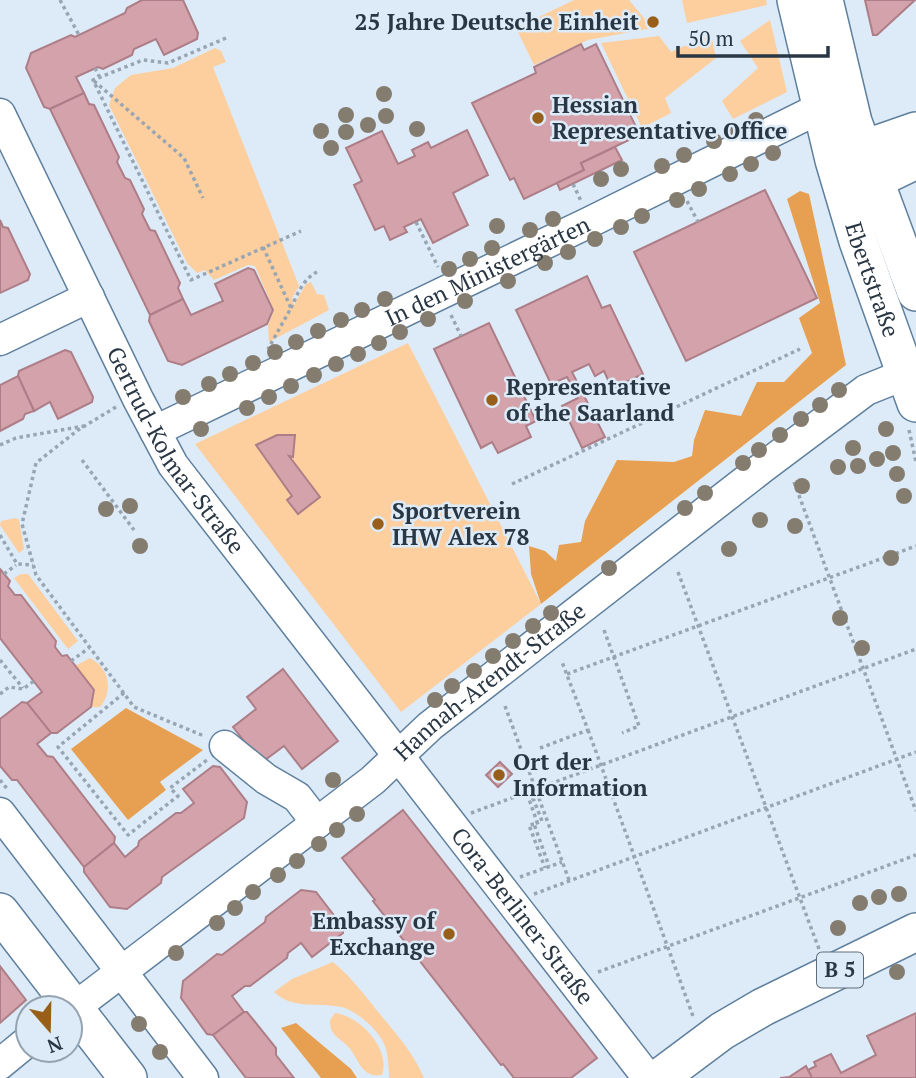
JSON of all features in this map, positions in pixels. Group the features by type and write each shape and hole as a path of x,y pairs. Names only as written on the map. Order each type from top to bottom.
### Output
{"main road":[{"name":"Ebertstraße","path":"796,0 820,108 916,292"},
{"name":"Ebertstraße","path":"824,0 846,96 858,241 911,392"},
{"path":"854,171 916,131"},
{"path":"854,171 916,160"},
{"path":"0,912 61,994"},
{"name":"B 5","path":"659,1078 722,1031 763,1007 916,932"},
{"path":"84,1024 128,1078"}],"street":[{"name":"In den Ministergärten","path":"155,431 566,234 820,108"},
{"name":"Gertrud-Kolmar-Straße","path":"0,114 155,431 179,474 399,755"},
{"path":"0,340 89,297"},
{"name":"Hannah-Arendt-Straße","path":"84,1000 373,780 430,726 866,390 911,392"},
{"path":"225,746 266,779 297,797 317,823"},
{"name":"Cora-Berliner-Straße","path":"399,755 648,1078"},
{"path":"0,813 203,1078"},
{"path":"0,1064 14,1052"}],"path":[{"path":"60,0 79,35"},
{"path":"93,80 143,60 168,63 226,38"},
{"path":"95,68 99,76"},
{"path":"93,80 184,158 203,198"},
{"path":"93,80 191,280 301,231"},
{"path":"687,201 698,222"},
{"path":"416,222 438,267"},
{"path":"263,247 291,307"},
{"path":"268,349 303,285 317,272"},
{"path":"451,315 461,336"},
{"path":"512,484 800,349"},
{"path":"911,392 916,462"},
{"path":"116,407 86,425 36,463 22,524 36,575 90,647 124,693 134,707 225,746 170,788 177,796 128,835 58,747 124,693"},
{"path":"0,445 16,438 86,425"},
{"path":"82,460 134,530"},
{"path":"794,482 916,811"},
{"path":"0,535 17,564"},
{"path":"567,674 916,546"},
{"path":"4,574 17,564 33,565"},
{"path":"678,572 819,951"},
{"path":"604,630 639,726 622,733"},
{"path":"72,661 90,647"},
{"path":"449,820 916,649"},
{"path":"0,660 23,689"},
{"path":"562,662 694,1018"},
{"path":"0,686 23,689 34,681"},
{"path":"0,694 9,687"},
{"path":"505,706 569,880"},
{"path":"540,748 586,731"},
{"path":"505,893 569,880 916,752"},
{"path":"534,799 542,821 536,823 547,867"},
{"path":"573,982 916,855"},
{"path":"505,893 547,867 562,862"}],"shaded area":[{"path":"574,0 629,0 652,28 588,40 534,65 516,28"},
{"path":"682,0 766,0 767,5 687,23"},
{"path":"770,20 787,92 733,119 722,101 758,68 740,41"},
{"path":"711,34 716,58 665,98 671,113 642,128 601,43 659,36 671,52"},
{"path":"215,48 221,51 226,62 213,67 299,286 292,298 294,305 306,284 311,282 317,294 324,295 329,310 269,342 268,325 274,310 255,266 248,265 214,280 205,270 197,273 187,263 109,105 115,88 131,75 173,68"},
{"path":"800,191 809,194 846,365 541,604 531,574 529,546 545,551 556,561 559,545 581,542 585,521 617,460 674,462 692,456 694,440 705,410 741,416 757,382 784,382 812,353 799,318 820,303 787,199"},
{"name":"Sportverein IHW Alex 78","path":"408,343 541,604 401,712 195,444"},
{"path":"16,518 19,520 24,549 19,553 0,525 1,521"},
{"path":"28,574 78,641 68,649 14,578"},
{"path":"90,658 102,668 107,680 107,694 100,707 91,707 94,690 75,666"},
{"path":"126,708 203,750 160,782 166,790 128,820 71,749"},
{"path":"333,962 354,982 401,1040 424,1078 389,1078 387,1053 382,1040 373,1028 354,1012 341,1007 289,1001 274,992 292,979"},
{"path":"335,1013 354,1020 371,1035 382,1055 382,1075 366,1072 351,1050 334,1034 330,1020"},
{"path":"296,1023 351,1069 357,1078 321,1078 281,1028"}],"building":[{"path":"142,0 183,0 198,33 197,39 164,55 156,39 134,49 132,55 103,69 98,67 76,77 84,93 50,109 44,107 26,68 31,53 71,35 75,37 125,13 127,8"},
{"path":"865,0 915,0 877,35 873,35"},
{"path":"581,44 584,50 596,44 638,131 633,134 635,137 581,163 584,170 524,199 514,178 510,180 472,103 536,73 534,67"},
{"path":"84,93 89,104 94,105 119,157 117,162 125,178 130,180 144,209 142,214 150,230 155,231 180,283 178,288 183,299 150,315 50,109"},
{"path":"467,130 488,175 453,193 468,225 433,243 421,219 404,227 407,232 390,240 384,226 375,230 354,185 362,181 346,148 382,131 398,164 415,156 412,150 428,142 431,148"},
{"path":"615,147 622,160 560,190 557,183 584,170 581,163"},
{"path":"765,190 817,298 686,361 634,252"},
{"path":"0,220 3,227 8,228 30,274 28,280 0,293"},
{"path":"248,268 254,270 273,310 267,324 182,365 168,361 149,321 150,315 183,299 191,315 223,301 215,284"},
{"path":"587,276 602,308 610,305 643,374 612,389 604,371 595,376 589,364 572,372 605,437 582,448 562,406 578,398 567,377 551,384 516,310"},
{"name":"Representative of the Saarland","path":"489,323 536,421 526,426 531,437 498,453 492,442 481,448 434,349"},
{"path":"65,350 71,352 93,397 92,402 58,419 50,402 34,411 18,376 19,371"},
{"path":"18,376 34,411 0,431 0,385"},
{"path":"277,435 295,435 293,457 289,456 320,497 298,514 287,500 292,496 256,445"},
{"path":"0,569 10,581 8,586 15,595 21,595 56,641 55,647 62,656 67,655 94,690 91,707 57,733 51,733 27,703 42,692 0,638"},
{"path":"283,669 338,741 302,769 284,746 261,763 233,727 256,709 247,697"},
{"path":"22,702 27,703 51,733 37,744 47,756 53,757 115,837 114,843 84,867 17,780 12,780 0,766 0,719"},
{"name":"Ort der Information","path":"500,762 512,774 498,787 486,775"},
{"path":"213,766 220,767 247,802 244,818 162,877 161,883 127,909 110,907 84,872 84,867 114,843 125,857 138,846 139,841 194,803 183,789"},
{"name":"Embassy of Exchange","path":"403,810 597,1058 571,1078 514,1078 503,1064 501,1065 342,858"},
{"path":"301,890 316,892 343,927 343,933 312,957 301,943 288,953 287,958 232,996 244,1012 213,1035 207,1034 181,998 183,981 265,922 266,917"},
{"path":"0,966 21,994 14,994 14,1011 0,1023"},
{"path":"247,1012 276,1048 276,1055 294,1078 246,1078 213,1035"},
{"path":"916,1013 916,1078 812,1078 808,1070 816,1066 814,1062 831,1054 841,1073 876,1055 867,1036"},
{"path":"806,1066 812,1078 780,1078 789,1077"}],"place":[{"name":"25 Jahre Deutsche Einheit","path":"653,22"},
{"name":"Hessian Representative Office","path":"538,118"},
{"name":"Representative of the Saarland","path":"492,400"},
{"name":"Sportverein IHW Alex 78","path":"378,524"},
{"name":"Ort der Information","path":"499,775"},
{"name":"Embassy of Exchange","path":"449,934"}]}
